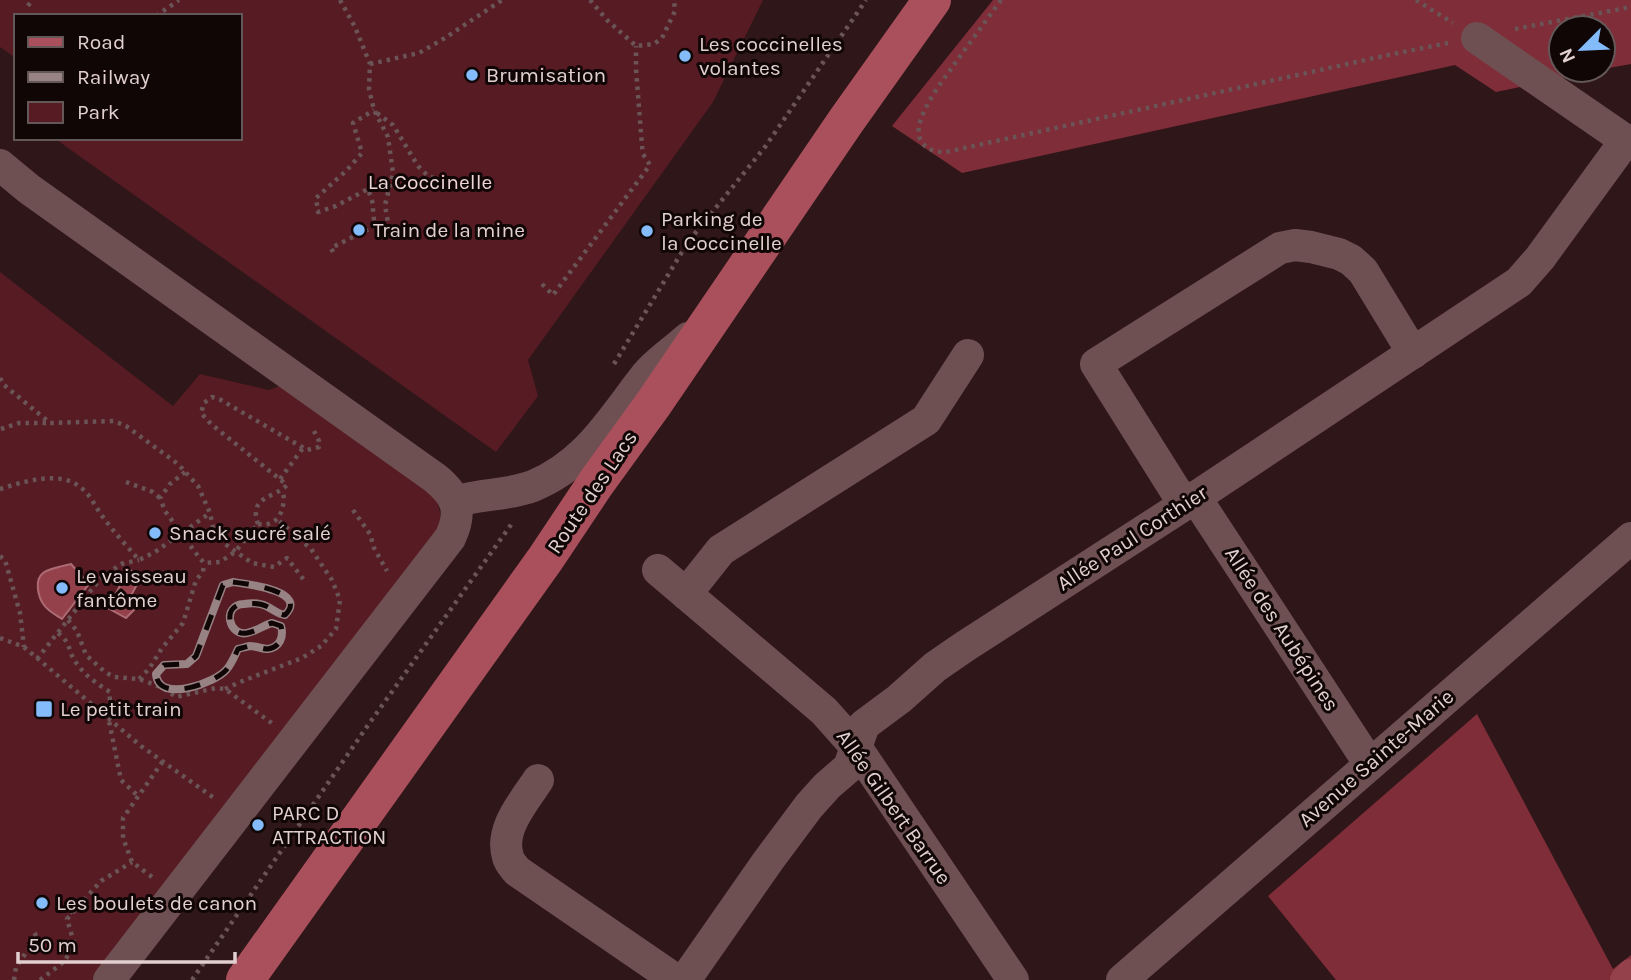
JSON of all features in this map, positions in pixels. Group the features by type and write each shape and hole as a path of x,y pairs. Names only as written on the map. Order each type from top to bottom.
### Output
{"main road":[{"name":"Route des Lacs","path":"245,980 546,558 932,0"}],"street":[{"path":"1477,38 1628,142"},
{"name":"Allée Paul Corthier","path":"685,980 809,806 849,767 864,725 935,667 1524,277 1628,142"},
{"path":"0,165 29,189 435,478 450,492 458,517 450,538 109,980"},
{"name":"Allée des Aubépines","path":"1369,764 1201,506 1177,492 1096,364 1280,248 1295,245 1326,250 1351,260 1363,271 1413,353"},
{"path":"455,502 472,496 502,495 519,491 569,466 597,440 649,372 712,317"},
{"path":"686,594 721,550 926,419 968,355"},
{"name":"Avenue Sainte-Marie","path":"1122,980 1631,538"},
{"name":"Allée Gilbert Barrue","path":"658,570 824,712 856,747 1013,980"},
{"path":"538,780 511,822 506,841 508,858 517,871 676,980"}],"path":[{"path":"27,6 32,0"},
{"path":"159,14 179,0"},
{"path":"340,0 355,27 370,64 369,89 374,110 388,137 393,173 385,205 388,223"},
{"path":"370,64 419,53 502,0"},
{"path":"542,285 553,295 650,165 643,154 642,146 636,46 607,20 590,0"},
{"path":"636,46 654,44 662,38 676,11 674,0"},
{"path":"1001,0 923,114 919,134 923,144 930,150 946,152 1366,60 1631,7"},
{"path":"1416,0 1477,38"},
{"path":"374,110 393,125 418,166 428,176 470,191"},
{"path":"333,252 331,248 375,226 373,204 368,189 318,212 316,198 362,153 353,123 374,110"},
{"path":"373,212 385,205"},
{"path":"0,378 2,385 50,423"},
{"path":"258,524 256,510 261,502 287,485 211,424 201,413 204,404 212,397 222,400 307,450 319,447 314,430 306,423"},
{"path":"1,429 19,423 114,421 126,426 167,456 198,486 210,513 215,537 252,563 274,567 286,558 304,580"},
{"path":"280,479 303,448"},
{"path":"160,498 170,484 185,472"},
{"path":"0,489 32,479 72,481 82,488 139,560"},
{"path":"126,482 153,492 160,498 165,511 204,563 183,623 149,669 138,679"},
{"path":"258,524 267,526 277,519 284,500 282,490"},
{"path":"37,659 100,579 121,564 139,560 155,552 210,513"},
{"path":"68,620 77,631 86,655 105,672 114,677 138,679 163,688 176,697 216,688 225,689 303,658 321,646 335,629 340,600 332,580 311,549 277,519"},
{"path":"204,563 220,562 235,552 258,524"},
{"path":"0,556 5,560 20,613 24,647"},
{"path":"58,633 66,639 74,660 84,673 110,692 109,720 121,780 138,796"},
{"path":"0,638 24,647 109,720 214,799"},
{"path":"225,689 274,725"},
{"path":"152,878 132,862 123,838 123,818 163,761"},
{"path":"40,980 65,961 74,943 67,919 101,881 132,862"},
{"path":"59,900 73,913"},
{"path":"14,980 16,967 37,937 33,931"}],"green space":[{"name":"La Coccinelle","path":"0,0 763,0 713,102 528,360 538,396 496,452 57,140 242,140 242,14 14,14 14,57 0,47"},
{"path":"0,272 173,406 200,374 269,390 287,383 432,494 441,517 441,526 94,980 0,980"}],"shaded area":[{"path":"993,0 1631,0 1631,64 1617,66 1617,14 1547,14 1547,81 1496,92 1455,65 962,173 892,126"},
{"name":"Le vaisseau fantôme","path":"71,564 89,584 62,619 44,605 38,584 40,576 45,572"},
{"path":"129,569 141,577 128,601 137,607 126,618 108,608"},
{"path":"1477,714 1613,969 1631,955 1631,980 1336,980 1268,896"}],"waterway":[{"path":"1625,980 1631,974"}],"railway":[{"path":"233,582 273,590 289,600 290,607 285,615 264,605 252,603 237,606 230,615 232,626 241,633 272,623 281,626 282,634 278,644 268,649 250,646 238,649 227,669 212,680 188,688 166,688 159,683 156,674 164,665 187,664 196,656 223,585 233,582"}],"place":[{"name":"Les coccinelles volantes","path":"685,56"},
{"name":"Brumisation","path":"472,75"},
{"name":"Train de la mine","path":"359,230"},
{"name":"Parking de la Coccinelle","path":"647,231"},
{"name":"Snack sucré salé","path":"155,533"},
{"name":"Le vaisseau fantôme","path":"62,588"},
{"name":"Le petit train","path":"44,709"},
{"name":"PARC D ATTRACTION","path":"258,825"},
{"name":"Les boulets de canon","path":"42,903"}]}
